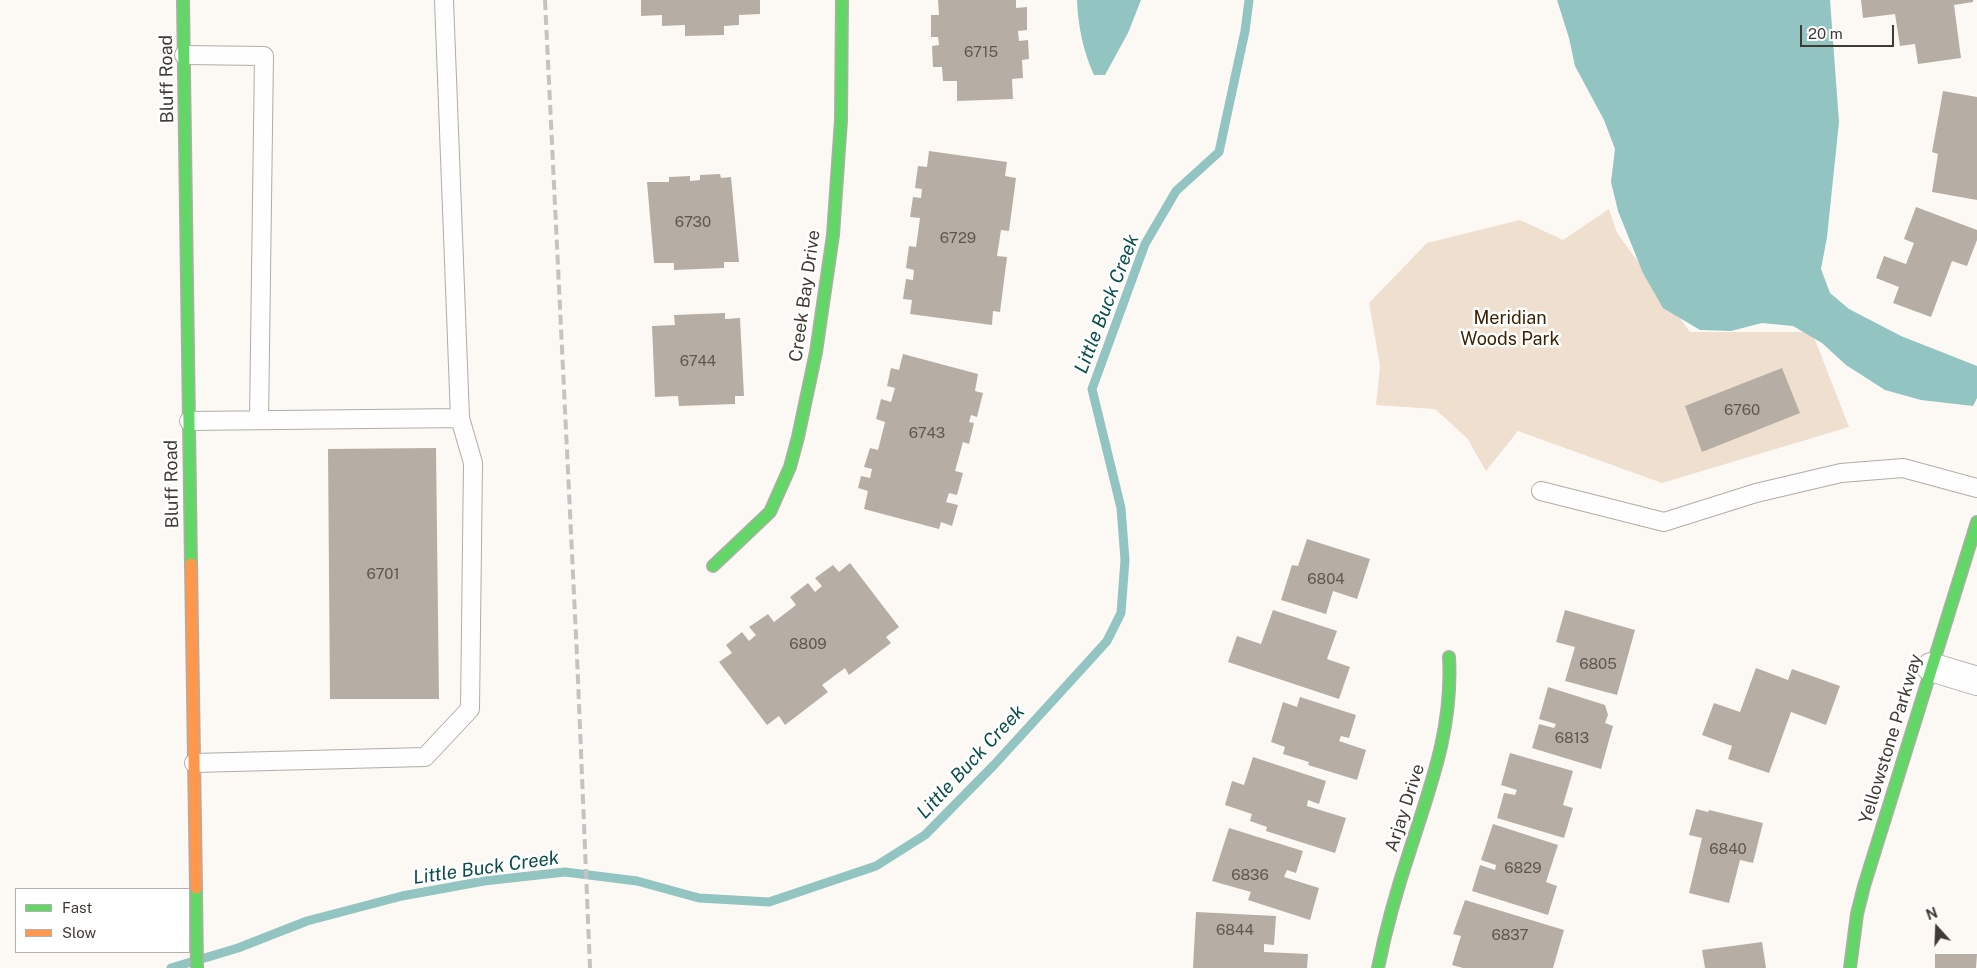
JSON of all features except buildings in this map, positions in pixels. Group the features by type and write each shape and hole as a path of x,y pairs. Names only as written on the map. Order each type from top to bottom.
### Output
{"street":[{"name":"Bluff Road","path":"183,0 197,968"},
{"name":"Creek Bay Drive","path":"713,566 770,512 790,467 798,437 817,344 833,235 841,120 842,0"},
{"name":"Yellowstone Parkway","path":"1850,968 1857,914 1864,886 1977,522"},
{"name":"Arjay Drive","path":"1378,968 1386,926 1447,732 1451,689 1449,657"},
{"path":"1931,667 1977,681"}],"lane":[{"path":"194,763 425,757 470,709 473,463 460,418 444,0"},
{"path":"184,55 264,56 259,420"},
{"path":"189,421 460,418"},
{"path":"1541,491 1664,522 1756,493 1842,473 1903,468 1977,488"}],"green space":[{"name":"Meridian Woods Park","path":"1609,209 1617,233 1690,332 1812,332 1849,427 1662,483 1518,431 1486,471 1467,438 1435,409 1376,405 1380,366 1369,303 1427,243 1520,220 1563,240"}],"water":[{"path":"1077,0 1141,0 1128,33 1105,75 1094,75 1090,66 1082,38"},
{"path":"1557,0 1830,0 1839,122 1827,237 1821,269 1830,293 1849,309 1901,336 1977,366 1977,398 1973,406 1921,400 1885,390 1846,365 1822,343 1793,326 1762,323 1731,331 1700,330 1663,308 1643,273 1618,211 1611,182 1615,149 1604,120 1575,66 1569,38"}],"waterway":[{"name":"Little Buck Creek","path":"171,968 238,948 307,921 402,896 484,881 565,872 637,881 699,898 769,902 876,866 925,835 994,765 1107,641 1121,613 1125,560 1121,508 1092,389 1145,244 1176,191 1219,152 1245,31 1249,0"}],"railway":[{"path":"545,0 577,656 590,968"}],"traffic: fast":[{"path":"183,0 191,564"},
{"path":"713,566 770,512 790,467 798,437 816,352 833,235 841,120 842,0"},
{"path":"1850,968 1857,914 1864,886 1977,522"},
{"path":"1378,968 1396,894 1439,755 1448,708 1449,657"},
{"path":"196,888 197,968"}],"traffic: slow":[{"path":"191,564 196,888"}]}
